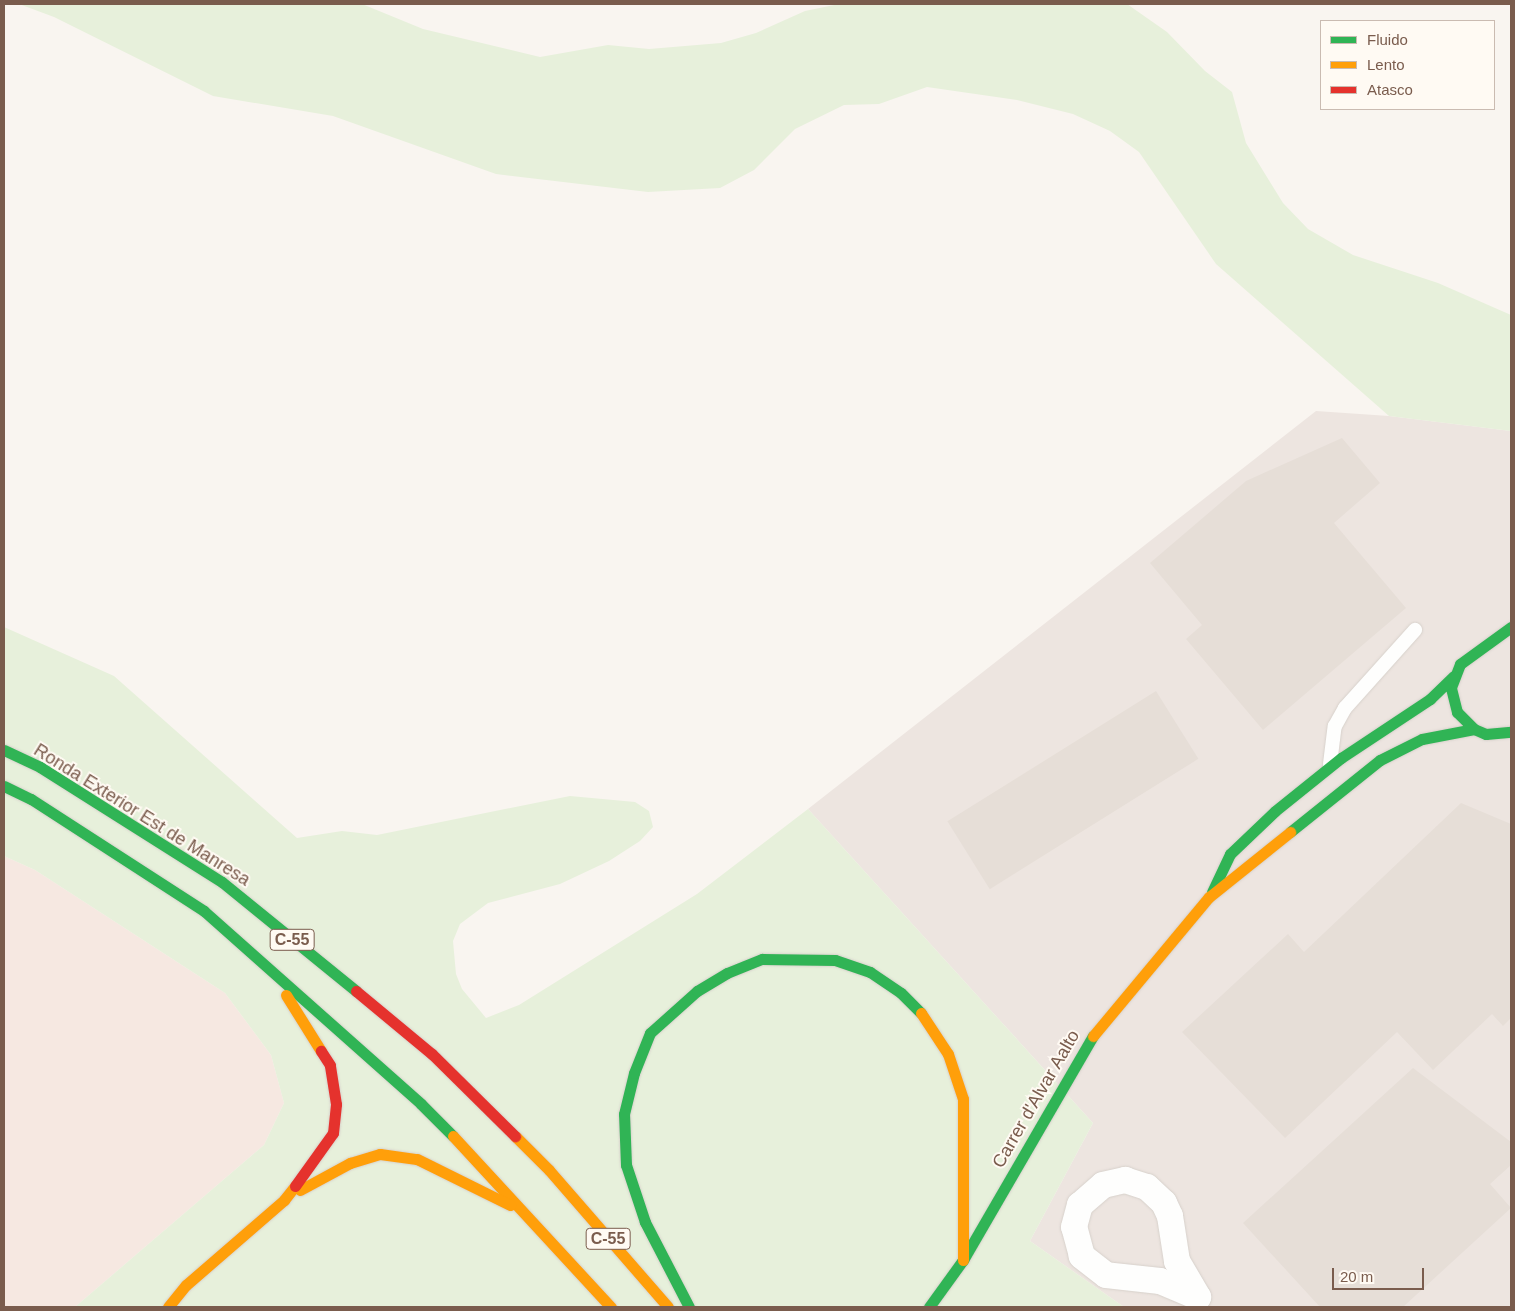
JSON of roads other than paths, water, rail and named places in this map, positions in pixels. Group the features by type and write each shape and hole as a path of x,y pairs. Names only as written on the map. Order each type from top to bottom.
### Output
{"main road":[{"path":"1474,729 1457,712 1452,688 1454,676 1460,664 1511,626"},
{"path":"1483,648 1507,647"},
{"path":"1209,897 1230,854 1275,811 1330,767 1430,699 1454,676"},
{"path":"1209,897 1380,760 1422,739 1474,729 1507,735"},
{"name":"Ronda Exterior Est de Manresa","path":"4,750 40,767 222,882 432,1054 549,1170 668,1307"},
{"name":"C-55","path":"4,786 30,799 204,911 266,964 421,1104 482,1166 611,1307"},
{"name":"Carrer d'Alvar Aalto","path":"929,1307 962,1260 1084,1047 1209,897"},
{"path":"689,1307 642,1214 626,1165 624,1114 634,1073 650,1033 674,1009 698,991 726,973 762,959 835,960 870,972 901,993 930,1023 948,1054 963,1099 962,1260"},
{"path":"266,964 330,1065 336,1104 333,1133 319,1157 284,1200"},
{"path":"152,1307 186,1285 284,1200 324,1175 350,1162 380,1154 418,1159 526,1214"},
{"path":"168,1307 186,1285"}],"street":[{"path":"1125,1180 1147,1186 1159,1196 1170,1216 1178,1261 1203,1302 1160,1281 1113,1278 1092,1268 1078,1250 1074,1235 1075,1219 1084,1199 1103,1185 1125,1180"}],"lane":[{"path":"1294,830 1311,807 1330,767 1335,726 1345,708 1415,630"}]}
